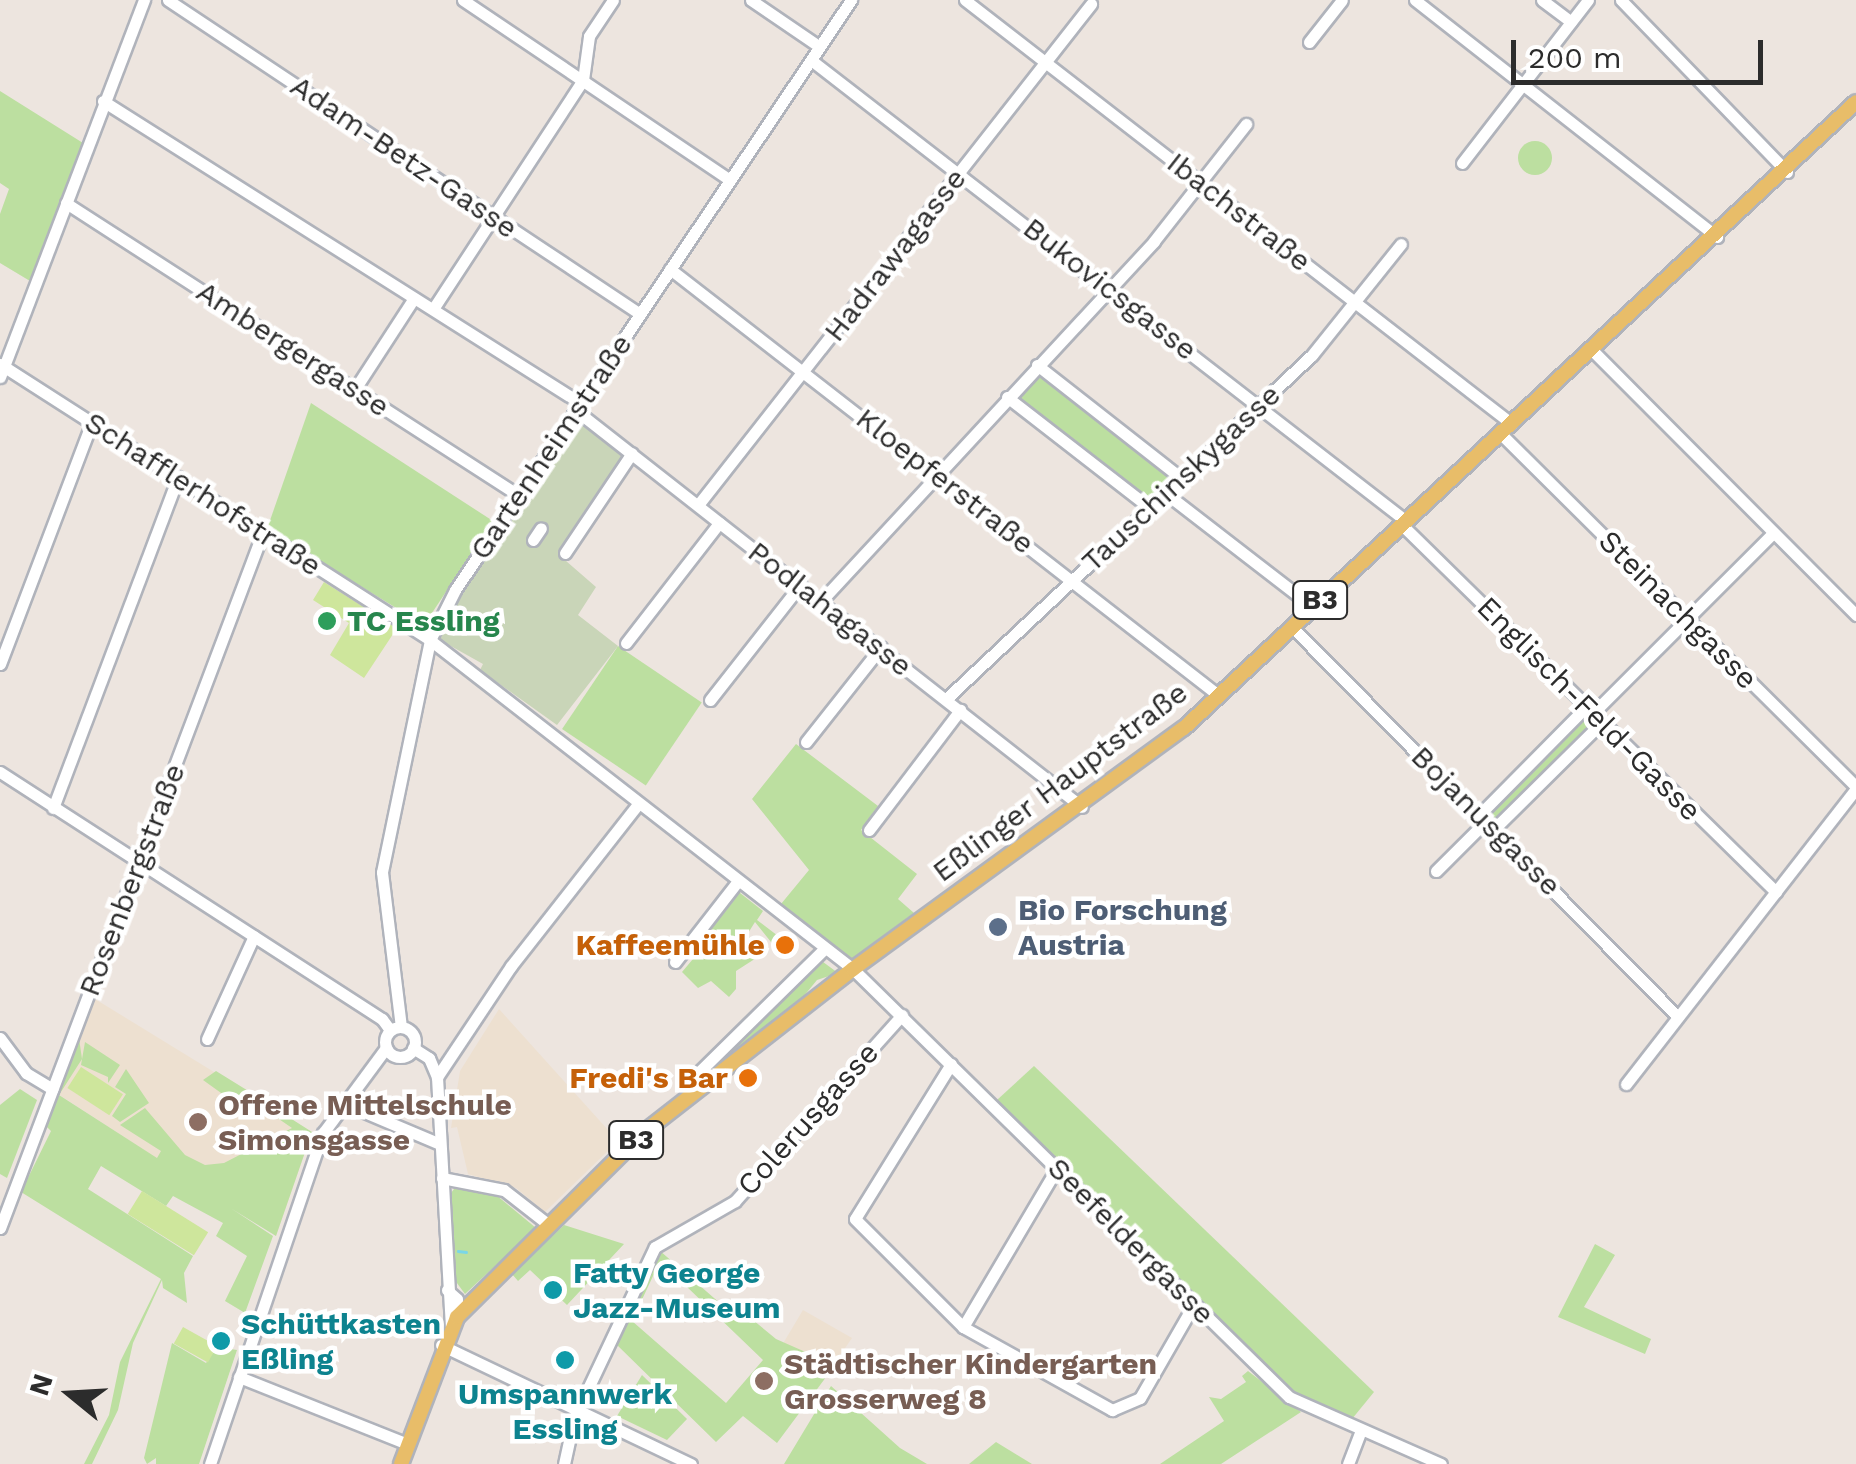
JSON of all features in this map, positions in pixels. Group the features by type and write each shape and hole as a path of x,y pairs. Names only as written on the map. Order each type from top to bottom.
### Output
{"main road":[{"name":"B3","path":"1787,172 1856,102"},
{"name":"Eßlinger Hauptstraße","path":"401,1464 441,1345 454,1322 698,1085 853,969 1082,807 1218,695 1787,172"}],"street":[{"path":"1,369 144,0"},
{"name":"Adam-Betz-Gasse","path":"168,0 640,314"},
{"path":"463,0 730,180"},
{"path":"432,309 584,80 589,36 613,0"},
{"path":"750,0 820,47"},
{"name":"Gartenheimstraße","path":"386,1048 395,1029 396,1004 382,872 430,640 518,495 851,0"},
{"name":"Ibachstraße","path":"965,0 1354,301 1507,429"},
{"path":"1309,42 1342,0"},
{"path":"1415,0 1718,237"},
{"path":"1542,0 1570,22"},
{"path":"1462,162 1588,0"},
{"path":"1622,0 1787,172"},
{"name":"Hadrawagasse","path":"698,505 1092,4"},
{"name":"Bukovicsgasse","path":"811,60 1109,287 1404,523"},
{"name":"Podlahagasse","path":"102,101 432,309 580,408 718,523 822,600 1082,807"},
{"path":"822,600 1109,287 1246,124"},
{"name":"Ambergergasse","path":"66,203 518,495"},
{"name":"Tauschinskygasse","path":"946,699 1180,476 1260,406 1401,244"},
{"name":"Kloepferstraße","path":"670,269 1218,695"},
{"path":"355,388 414,298"},
{"path":"1593,351 1856,614"},
{"path":"1037,365 1180,476"},
{"name":"Schafflerhofstraße","path":"1,369 92,422 430,640 853,969"},
{"path":"1008,397 1149,507"},
{"path":"0,664 92,422"},
{"name":"Steinachgasse","path":"1507,429 1685,617 1856,788"},
{"path":"564,553 632,453"},
{"path":"54,808 178,477"},
{"path":"1164,492 1312,607"},
{"path":"626,643 718,523"},
{"name":"Englisch-Feld-Gasse","path":"1404,523 1776,892"},
{"path":"533,540 541,528"},
{"name":"Rosenbergstraße","path":"0,1228 263,532"},
{"path":"1436,871 1685,617 1773,533"},
{"path":"710,700 801,584"},
{"name":"Bojanusgasse","path":"1291,626 1678,1017"},
{"path":"806,742 881,648"},
{"path":"869,830 960,710"},
{"path":"1486,822 1594,714"},
{"path":"0,772 395,1029"},
{"path":"1626,1084 1856,788"},
{"path":"454,1322 437,1076 489,1000 638,804"},
{"path":"675,962 738,881"},
{"path":"207,1039 254,936"},
{"name":"Eßlinger Hauptstraße","path":"698,1085 701,1070 824,949"},
{"name":"Seefeldergasse","path":"853,969 1289,1397 1441,1464"},
{"name":"Colerusgasse","path":"564,1464 578,1410 655,1247 735,1201 902,1015"},
{"name":"Gartenheimstraße","path":"395,1029 411,1032 413,1048 429,1058 437,1076"},
{"path":"0,1038 26,1074 53,1088"},
{"path":"210,1464 323,1133 386,1048 396,1056 413,1048"},
{"path":"951,1064 856,1219 964,1327 1112,1410 1140,1398 1194,1304"},
{"path":"343,1102 440,1144"},
{"path":"964,1327 1057,1168"},
{"path":"442,1178 504,1190 550,1226"},
{"path":"452,1295 476,1299"},
{"path":"441,1345 691,1464"},
{"path":"239,1377 408,1444"},
{"path":"1348,1464 1361,1430"}],"shaded area":[{"name":"Offene Mittelschule Simonsgasse","path":"95,999 312,1132 276,1236 58,1094"},
{"path":"499,1009 618,1141 545,1212 516,1188 468,1174 457,1127 451,1128 460,1071"},
{"name":"Städtischer Kindergarten Grosserweg 8","path":"803,1310 852,1338 817,1389 778,1352"}],"green space":[{"path":"0,91 83,143 30,281 0,263 0,214 9,189 0,183"},
{"path":"1535,141 1547,146 1552,158 1547,170 1535,175 1523,170 1518,158 1523,146"},
{"path":"1038,372 1170,475 1150,501 1018,398"},
{"path":"311,403 493,521 424,625 267,529"},
{"path":"579,421 624,456 558,554 596,587 578,615 618,646 557,725 480,670 483,664 440,640 464,587"},
{"path":"324,582 397,628 364,678 330,655 349,623 313,600"},
{"path":"618,646 702,702 646,785 562,729"},
{"path":"1585,714 1596,722 1499,820 1487,816"},
{"path":"796,744 878,806 861,830 917,874 898,899 914,913 852,959 781,904 809,870 752,799"},
{"path":"735,889 763,911 757,920 782,939 775,947 755,922 745,938 753,937 767,951 736,971 736,989 729,997 711,981 698,988 682,972 693,959 686,953"},
{"path":"819,959 838,973 817,980 790,1013 704,1074"},
{"path":"79,1038 82,1059 59,1095 157,1158 161,1151 120,1125 145,1108 185,1155 205,1165 224,1163 292,1128 273,1115 279,1111 312,1132 276,1236 232,1209 273,1236 245,1313 225,1301 247,1256 216,1236 223,1223 173,1196 166,1206 101,1166 88,1189 193,1256 184,1273 187,1303 163,1288 162,1280 133,1343 118,1410 92,1464 84,1464 109,1415 120,1362 161,1279 21,1192 51,1131 46,1126"},
{"path":"85,1042 120,1065 108,1083 108,1077 81,1065"},
{"path":"1034,1066 1374,1392 1352,1419 1294,1394 997,1100"},
{"path":"81,1067 123,1094 109,1115 67,1088"},
{"path":"126,1069 149,1103 120,1122 112,1116 126,1094 115,1087"},
{"path":"216,1071 263,1100 250,1109 245,1102 229,1108 235,1103 203,1080"},
{"path":"20,1089 37,1100 7,1178 0,1174 0,1105"},
{"path":"457,1185 489,1189 536,1228 465,1294 454,1279 451,1193"},
{"path":"142,1191 208,1232 194,1255 128,1214"},
{"path":"564,1225 624,1244 567,1305 530,1270 518,1281 512,1274"},
{"path":"1595,1244 1615,1255 1584,1307 1651,1339 1645,1354 1558,1317"},
{"path":"659,1250 722,1305 742,1311 776,1339 835,1365 777,1443 743,1416 716,1442 616,1344","holes":["660,1261 763,1360 726,1403 632,1321"]},
{"path":"183,1327 217,1346 208,1363 174,1344"},
{"path":"172,1343 206,1363 217,1347 237,1350 199,1464 156,1464 156,1458 147,1464 144,1458"},
{"path":"1248,1371 1301,1412 1221,1464 1160,1464 1224,1421 1209,1397 1221,1399 1246,1382 1242,1376"},
{"path":"642,1375 687,1419 667,1440 617,1416"},
{"path":"831,1386 900,1448 927,1464 784,1464"},
{"path":"996,1442 1032,1464 969,1464"}],"waterway":[{"path":"458,1251 466,1252"}],"place":[{"name":"TC Essling","path":"327,621"},
{"name":"Bio Forschung Austria","path":"998,927"},
{"name":"Kaffeemühle","path":"785,945"},
{"name":"Fredi's Bar","path":"748,1078"},
{"name":"Offene Mittelschule Simonsgasse","path":"198,1122"},
{"name":"Fatty George Jazz-Museum","path":"553,1290"},
{"name":"Schüttkasten Eßling","path":"221,1341"},
{"name":"Umspannwerk Essling","path":"565,1360"},
{"name":"Städtischer Kindergarten Grosserweg 8","path":"764,1381"}]}
